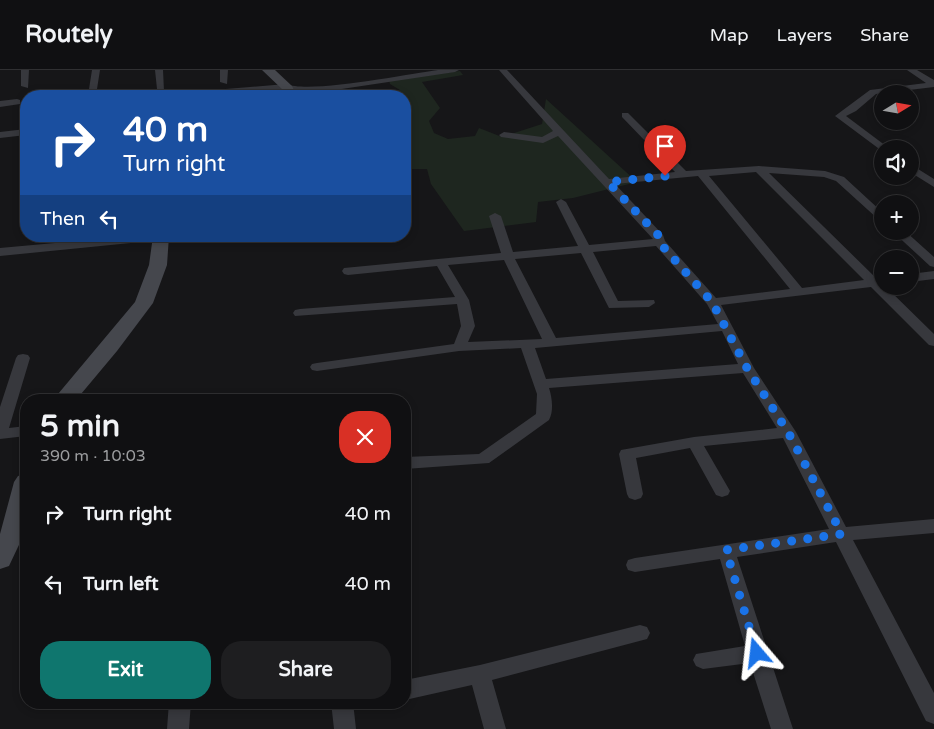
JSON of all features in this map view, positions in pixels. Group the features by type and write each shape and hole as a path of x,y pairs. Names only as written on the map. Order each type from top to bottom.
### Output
{"main road":[{"path":"268,70 287,90"},
{"path":"69,394 144,304 158,265 160,242"},
{"path":"0,559 13,533 20,506"}],"street":[{"path":"25,70 25,86"},
{"path":"93,89 96,70"},
{"path":"159,70 160,89"},
{"path":"224,70 224,82"},
{"path":"376,70 381,79"},
{"path":"315,90 417,72 454,70"},
{"path":"504,70 559,132 659,236 659,242 712,302 727,327 747,368 788,432 934,714"},
{"path":"911,70 934,84"},
{"path":"874,141 840,116 873,92 934,84"},
{"path":"920,85 934,93"},
{"path":"0,104 17,102"},
{"path":"626,115 682,174"},
{"path":"504,135 543,140 559,132"},
{"path":"0,135 20,133"},
{"path":"608,182 682,174 759,169 825,174 840,179 874,210"},
{"path":"759,169 874,279"},
{"path":"701,173 799,292"},
{"path":"919,173 934,184"},
{"path":"561,202 584,250 614,305 649,303"},
{"path":"495,216 508,256 551,344"},
{"path":"908,240 934,263"},
{"path":"0,252 107,242"},
{"path":"348,271 659,242"},
{"path":"441,263 463,300 468,326 459,346"},
{"path":"919,277 934,275"},
{"path":"712,302 874,283"},
{"path":"891,295 928,330 934,342"},
{"path":"300,313 463,300"},
{"path":"317,367 459,346 526,343 551,344 727,327"},
{"path":"411,463 483,459 544,416 544,394 526,343"},
{"path":"20,431 0,432 23,358"},
{"path":"541,384 747,368"},
{"path":"635,494 627,454 694,442 788,432"},
{"path":"694,442 722,492"},
{"path":"635,565 842,534 934,526"},
{"path":"726,550 782,729"},
{"path":"411,689 480,674 640,633"},
{"path":"703,660 757,653"},
{"path":"480,674 495,729"},
{"path":"178,729 179,709"},
{"path":"343,709 345,729"}],"shaded area":[{"path":"460,71 463,75 422,82 440,108 429,121 434,133 448,139 475,136 479,128 502,137 542,124 546,99 637,182 573,198 538,202 536,222 464,231 431,184 427,169 411,169 411,90 400,90 390,84 389,80"}],"route":[{"path":"665,176 608,182 659,236 659,242 712,302 727,327 747,368 788,432 842,534 726,550 757,653"}]}
